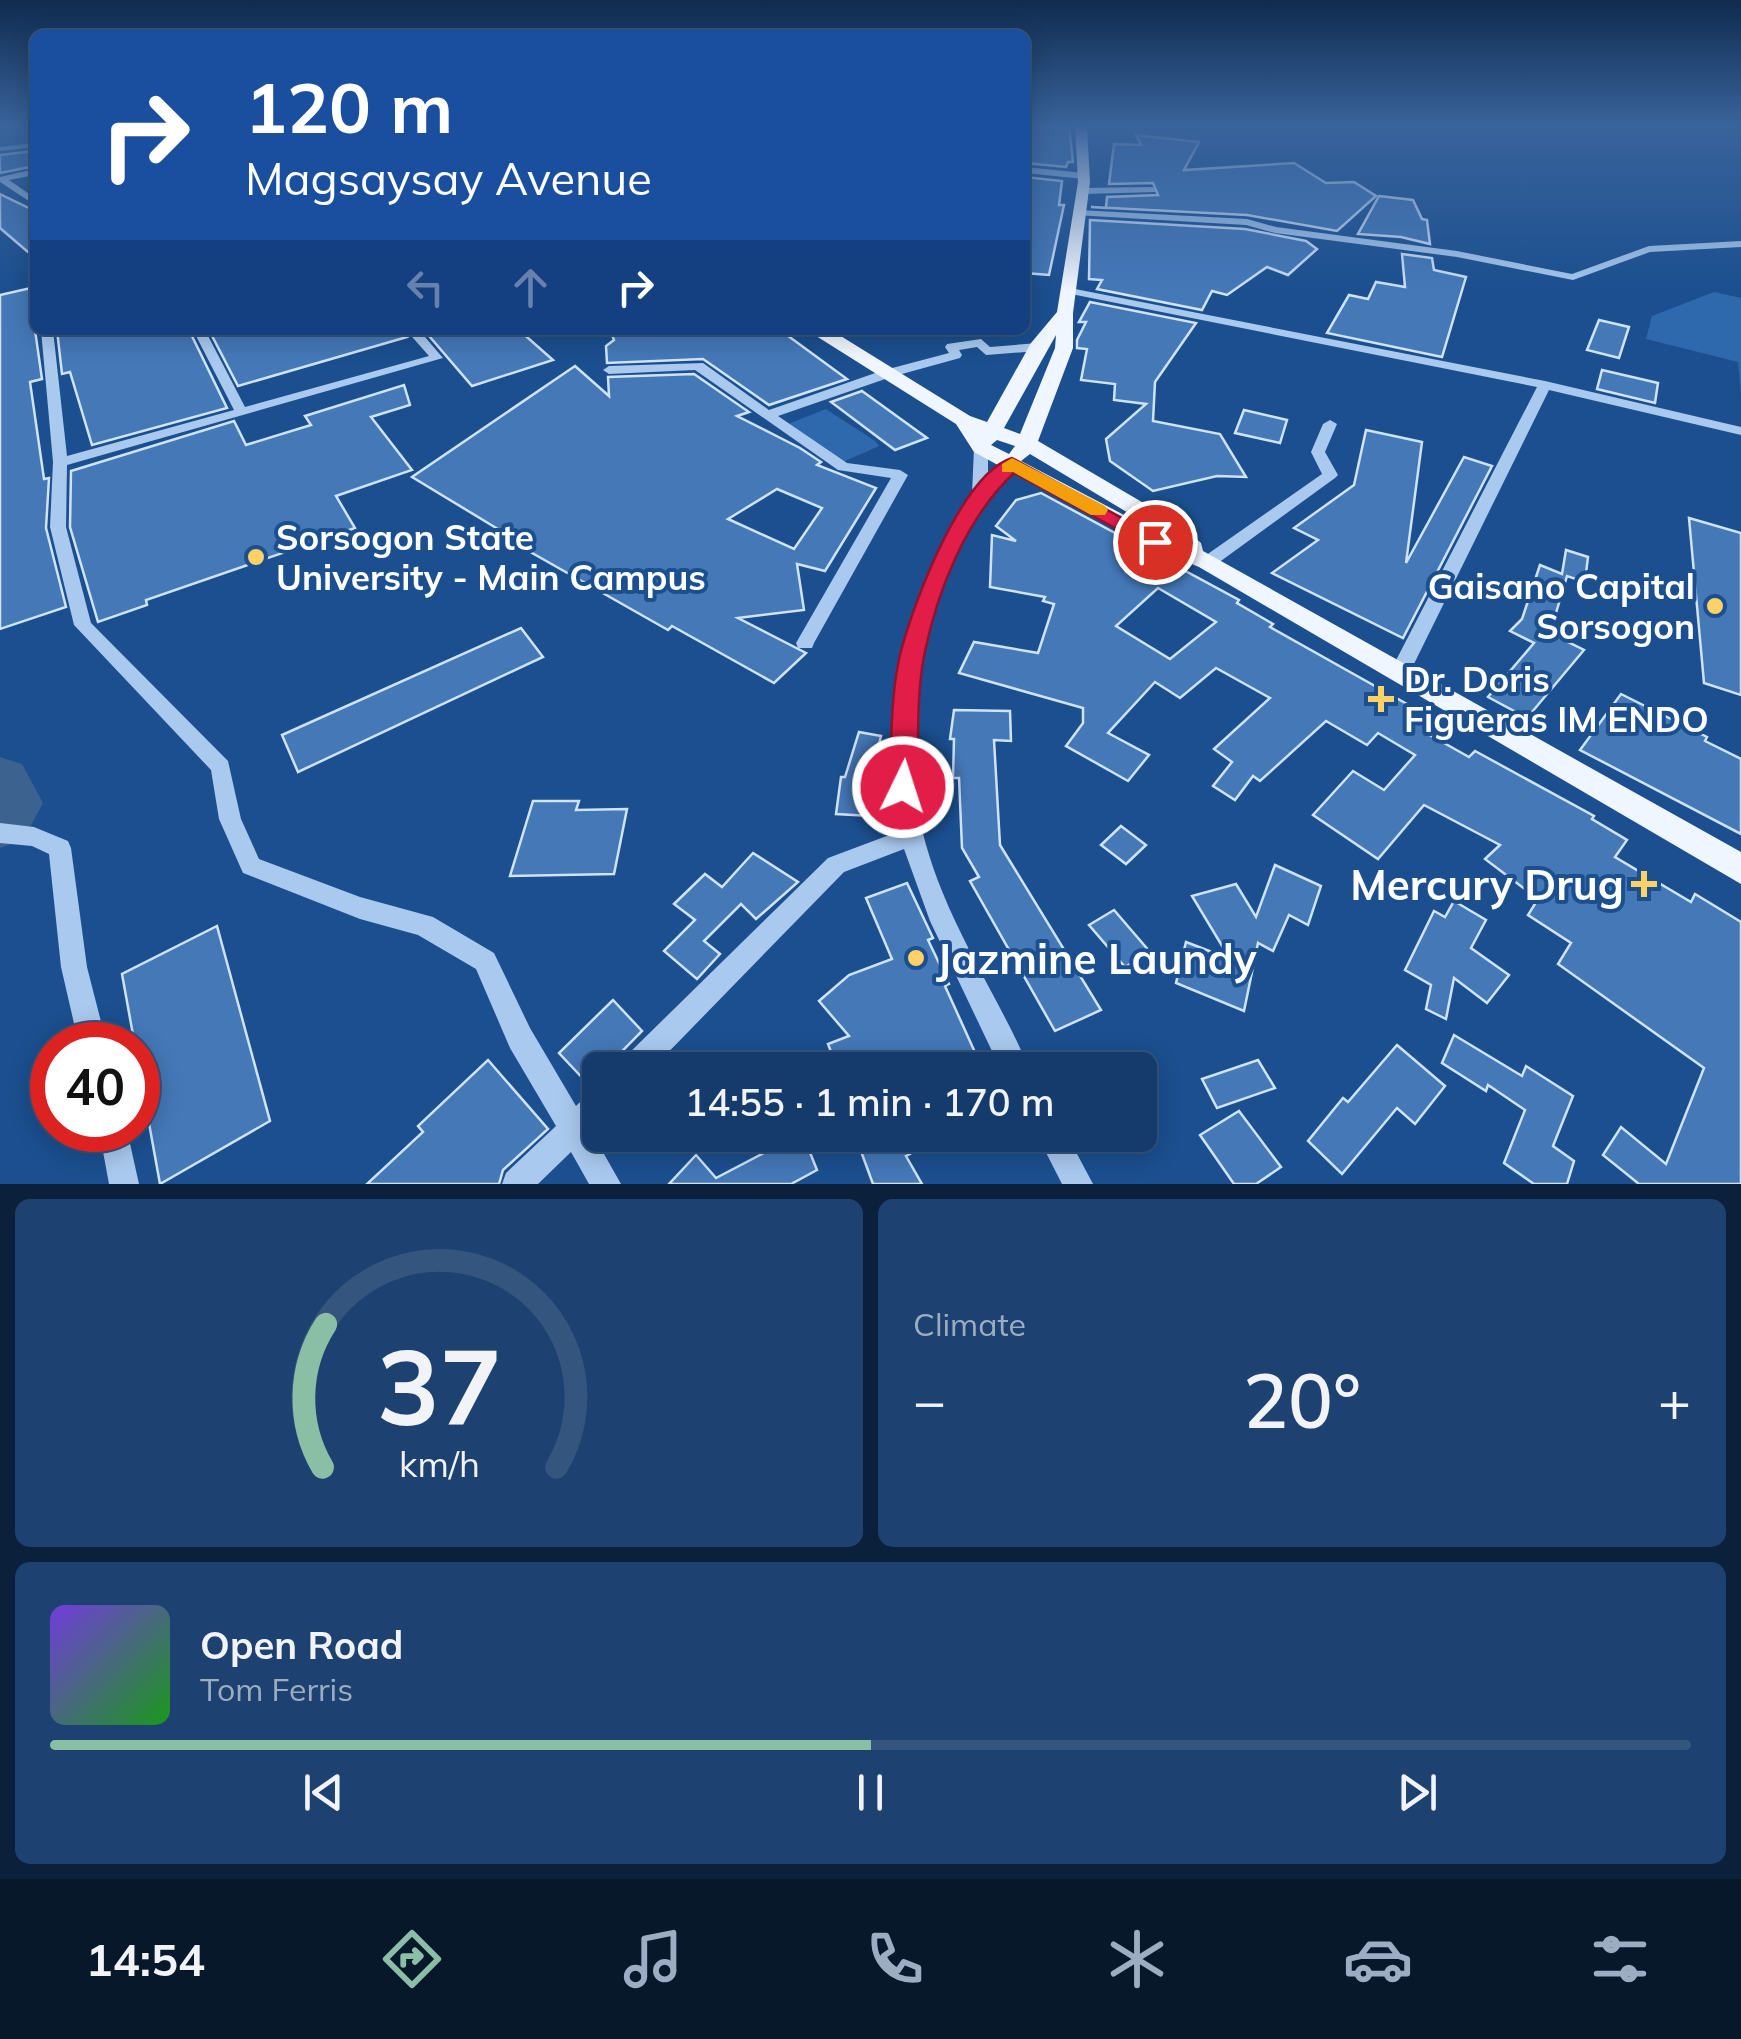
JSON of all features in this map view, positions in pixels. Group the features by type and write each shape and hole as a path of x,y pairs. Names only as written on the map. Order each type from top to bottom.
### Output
{"main road":[{"path":"1012,464 1027,444 1064,348 1083,184"},
{"path":"988,439 1038,347 1066,313"},
{"path":"827,335 963,420 1012,464 1155,542 1208,562 1741,869"},
{"path":"988,439 1027,444 1173,530 1208,562"}],"street":[{"path":"7,182 30,199"},
{"path":"1076,182 1152,190"},
{"path":"1078,213 1247,222 1274,230 1457,254 1573,277 1649,248 1741,244"},
{"path":"1070,291 1546,385 1741,430"},
{"path":"47,335 60,462 58,527 83,625 220,767 230,819 251,866 360,908 424,925 485,961 520,1038 606,1184"},
{"path":"202,335 242,413"},
{"path":"60,462 437,358 416,335"},
{"path":"767,415 886,374 956,356 951,347 981,343 986,351 1038,347"},
{"path":"609,370 698,366 844,467 900,475 805,643"},
{"path":"1400,672 1546,385"},
{"path":"1208,562 1330,474 1318,452 1330,424"},
{"path":"980,494 988,439"},
{"path":"1007,1052 940,911 912,836 903,787 912,658 938,573 980,494 1012,464"},
{"path":"0,833 34,837 60,848 74,966 87,1022"},
{"path":"650,1052 836,865 912,836"},
{"path":"517,1184 582,1120"},
{"path":"118,1152 124,1184"},
{"path":"1060,1152 1078,1184"}],"shaded area":[{"path":"1714,292 1741,298 1741,395 1738,362 1646,339 1652,316"},
{"path":"826,409 879,446 843,462 788,424"}],"building":[{"path":"1030,182 1062,182 1059,205 1064,205 1049,275 1030,273"},
{"path":"1109,182 1354,182 1376,196 1337,231 1247,215 1106,208 1107,197 1158,195 1153,183"},
{"path":"0,194 30,209 30,254 0,228"},
{"path":"1379,196 1413,200 1422,219 1427,220 1430,244 1358,234"},
{"path":"1090,220 1245,229 1306,241 1317,249 1288,275 1267,267 1227,295 1212,291 1202,310 1097,289 1102,280 1089,279"},
{"path":"1402,254 1432,258 1434,270 1466,277 1442,357 1327,333 1349,295 1368,299 1376,282 1405,287"},
{"path":"30,288 30,335 36,335 42,379 30,382 44,479 49,478 46,528 66,607 0,629 0,295"},
{"path":"1090,302 1196,323 1155,382 1153,421 1220,434 1246,477 1217,476 1153,491 1110,461 1106,439 1146,404 1114,400 1115,384 1081,380 1087,349 1077,348 1086,322 1079,322"},
{"path":"1599,320 1629,327 1619,358 1587,350"},
{"path":"58,335 191,335 227,408 92,445 70,372 62,374"},
{"path":"212,335 407,337 238,386"},
{"path":"428,335 525,335 553,360 472,386"},
{"path":"612,335 787,335 847,379 769,405 703,359 607,363 606,346 614,340"},
{"path":"575,366 609,396 608,377 694,374 749,412 737,416 800,448 821,462 817,465 876,488 825,571 797,564 804,610 738,618 806,653 774,683 672,626 668,630 518,545 521,543 412,477","holes":["777,489 822,508 794,549 728,519"]},
{"path":"1602,370 1658,383 1655,403 1597,389"},
{"path":"404,385 410,405 371,417 412,470 336,496 355,528 146,600 147,605 98,622 70,527 71,471 234,421 246,445 311,425 305,416"},
{"path":"862,391 927,438 895,450 831,402"},
{"path":"1244,410 1287,420 1280,443 1235,433"},
{"path":"1366,430 1422,442 1406,563 1464,457 1492,466 1403,638 1272,573 1318,540 1294,528 1354,485"},
{"path":"1041,493 1239,600 1237,603 1273,624 1270,627 1439,722 1428,734 1469,757 1475,751 1594,816 1592,819 1627,840 1615,857 1691,902 1695,894 1741,922 1741,1184 1639,1184 1603,1155 1621,1127 1666,1164 1704,1068 1558,964 1571,943 1528,915 1538,899 1485,859 1500,845 1424,805 1378,859 1313,815 1353,771 1384,790 1415,755 1378,733 1367,745 1326,721 1260,781 1253,776 1235,800 1213,786 1232,762 1214,749 1270,698 1216,668 1180,698 1155,682 1108,733 1149,755 1128,781 1066,746 1083,723 1083,708 959,673 974,642 1038,653 1054,604 1043,601 1045,597 990,587 992,535 1016,541 996,526 1016,500","holes":["1158,588 1216,622 1170,659 1116,626"]},
{"name":"Gaisano Capital Sorsogon","path":"1689,518 1741,533 1741,695 1704,683"},
{"path":"1566,550 1588,557 1585,582 1567,576 1550,633 1584,650 1527,718 1488,697 1534,643 1510,631 1522,619 1540,565 1562,574"},
{"path":"521,628 543,657 298,772 282,735"},
{"path":"1621,694 1707,737 1705,741 1741,759 1741,834 1580,750"},
{"path":"954,710 1010,711 1011,741 994,740 1000,845 1101,1010 1055,1031 970,881 979,877 962,848 959,778 953,778 954,739 950,739"},
{"path":"859,732 881,736 870,779 874,779 871,816 836,814 841,777 845,777"},
{"path":"533,801 579,801 576,810 627,809 614,874 510,876"},
{"path":"1121,826 1146,845 1126,864 1101,845"},
{"path":"753,853 798,882 756,919 741,904 704,941 720,954 697,979 664,951 695,920 674,904 705,874 722,887"},
{"path":"1275,865 1321,886 1308,925 1289,915 1273,951 1258,943 1244,1011 1176,983 1186,942 1230,959 1192,896 1236,884 1256,917"},
{"path":"907,883 933,938 928,940 975,1052 831,1052 828,1044 849,1036 819,1001 849,975 892,959 866,898"},
{"path":"1454,901 1486,920 1471,948 1509,975 1487,1003 1454,978 1446,1019 1426,1009 1431,985 1405,970 1434,911 1445,917"},
{"path":"1114,910 1150,952 1125,967 1089,925"},
{"path":"217,926 270,1121 160,1184 154,1152 160,1152 160,1022 131,1022 122,974"},
{"path":"613,1000 642,1031 621,1052 582,1052 582,1078 559,1053"},
{"path":"1454,1035 1522,1076 1526,1066 1573,1096 1553,1146 1574,1161 1567,1184 1534,1184 1504,1163 1525,1110 1488,1085 1486,1091 1442,1063"},
{"path":"1397,1045 1445,1086 1415,1124 1397,1108 1342,1174 1308,1141 1343,1098 1348,1102"},
{"path":"488,1060 548,1129 503,1170 499,1184 367,1184 423,1132 418,1126"},
{"path":"1258,1060 1275,1088 1217,1108 1202,1079"},
{"path":"1239,1111 1281,1167 1256,1184 1234,1184 1200,1135"},
{"path":"766,1152 810,1152 817,1170 791,1184 669,1184 696,1155 716,1178"},
{"path":"861,1152 909,1152 906,1156 922,1184 873,1184"}],"waterway":[{"path":"0,782 12,803 0,821"}],"slow traffic":[{"path":"1008,468 1012,464 1098,510"}],"place":[{"name":"Sorsogon State University - Main Campus","path":"256,557"},
{"name":"Gaisano Capital Sorsogon","path":"1715,606"},
{"name":"Dr. Doris Figueras IM ENDO","path":"1381,699"},
{"name":"Mercury Drug","path":"1644,884"},
{"name":"Jazmine Laundy","path":"916,958"}],"route":[{"path":"903,787 912,658 938,573 980,494 1012,464 1155,542"}]}
